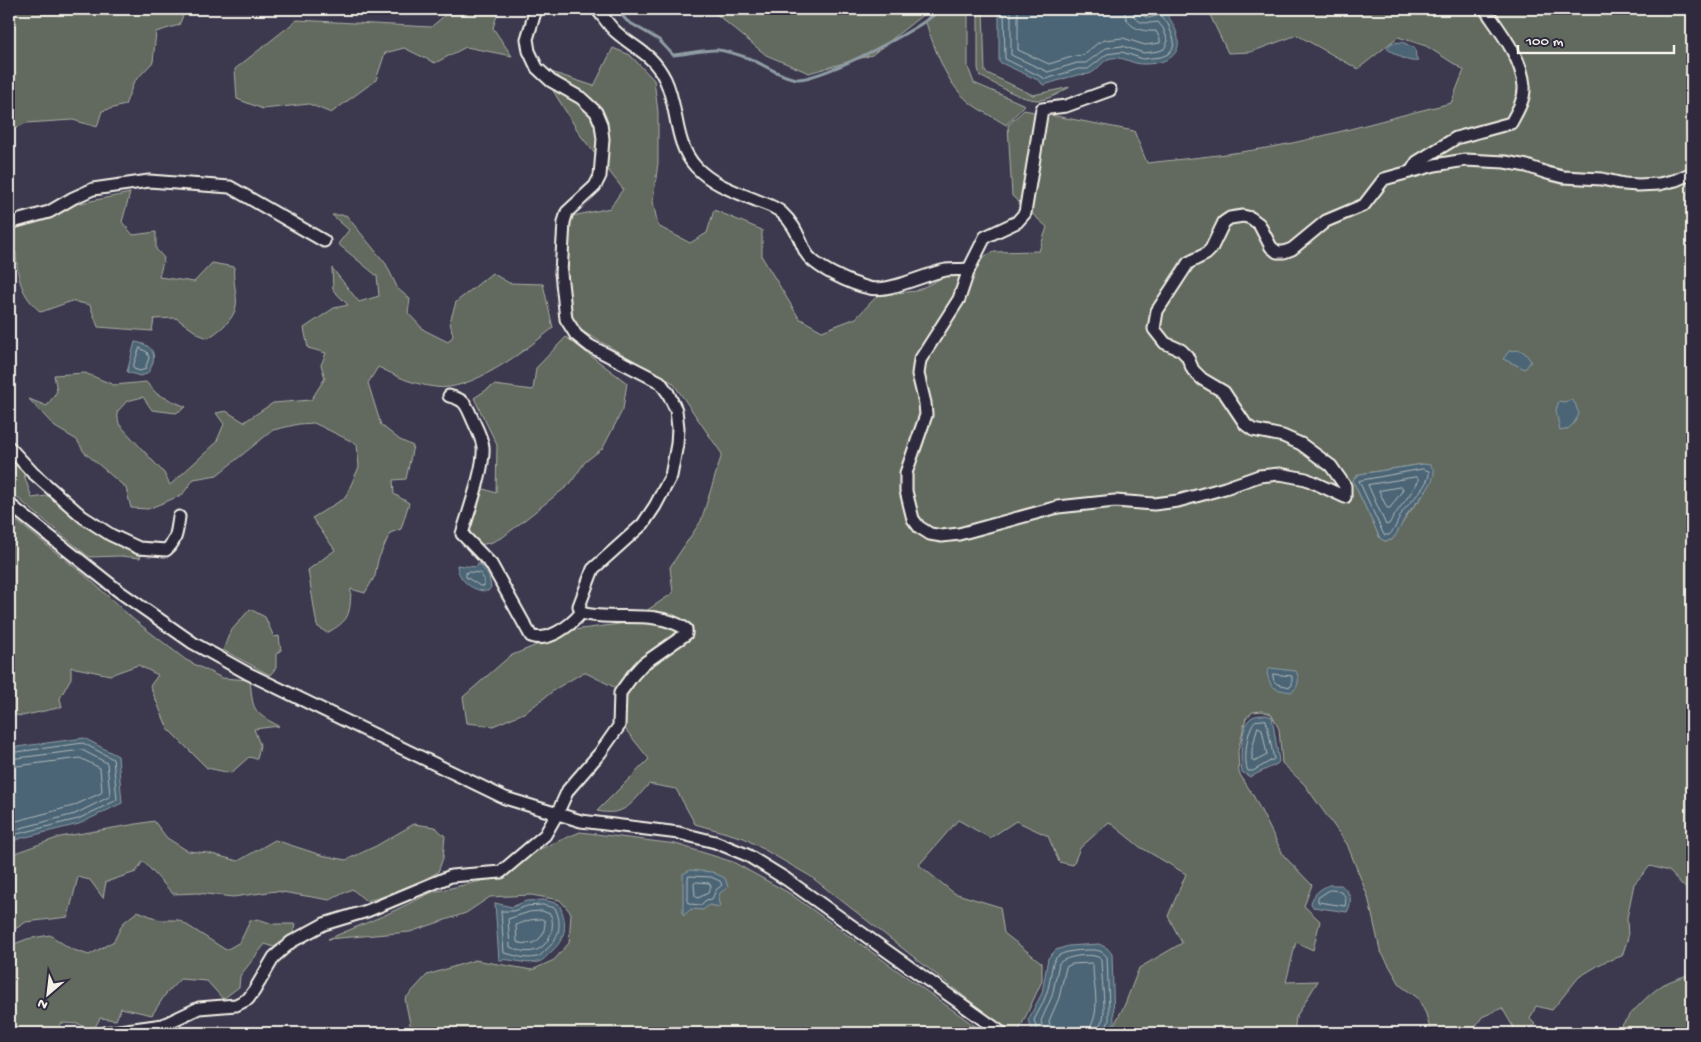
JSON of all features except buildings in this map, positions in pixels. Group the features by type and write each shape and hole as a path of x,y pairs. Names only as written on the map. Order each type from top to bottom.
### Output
{"street":[{"path":"536,9 526,39 537,68 551,81 580,98 596,112 601,124 603,139 600,176 595,186 568,212 564,222 561,273 566,320 576,336 590,346 660,382 676,410 678,428 671,476 643,524 593,569 579,606 581,613"},
{"path":"597,9 616,32 640,48 655,62 665,80 673,102 678,133 684,150 695,166 710,180 723,188 780,211 790,221 799,235 805,252 812,262 827,271 870,289 884,288 947,270 969,269"},
{"path":"1412,170 1416,162 1456,138 1511,123 1520,105 1525,87 1519,68 1514,55 1485,9"},
{"path":"1110,90 1066,106 1042,109 1025,212 1017,222 985,237 969,269 959,299 920,360 918,374 926,415 906,473 906,491 913,519 919,528 930,534 942,536 959,534 1058,507 1115,501 1154,504 1178,501 1259,476 1280,474 1306,479 1345,497 1345,486 1331,466 1301,444 1282,436 1253,430 1246,425 1224,392 1202,379 1193,370 1187,356 1181,350 1165,343 1154,329 1157,311 1188,263 1206,254 1211,249 1224,222 1230,218 1243,216 1251,218 1259,224 1270,247 1277,252 1284,252 1292,249 1326,221 1364,204 1384,179 1412,170 1465,160 1505,162 1527,166 1547,174 1563,177 1602,179 1638,185 1659,184 1676,180 1692,173"},
{"path":"9,223 49,212 73,198 93,190 149,180 230,187 324,241"},
{"path":"449,396 458,398 466,404 476,425 483,447 480,467 462,534 491,564 531,636 545,638 571,625 581,613"},
{"path":"9,447 32,472 84,517 111,535 139,548 166,550 177,536 179,517"},
{"path":"9,504 120,592 194,644 248,673 505,798 581,821 679,833 715,842 746,855 786,879 1002,1033"},
{"path":"105,1033 163,1025 199,1008 236,1005 248,999 274,956 291,942 324,924 367,911 451,876 501,872 545,835 568,790 619,726 620,693 643,664 686,634 686,629 664,619 581,613"}],"green space":[{"path":"9,9 186,9 179,25 156,32 153,62 134,82 125,105 102,111 97,127 73,120 26,123 9,132"},
{"path":"449,9 499,9 493,28 512,56 466,47 435,63 404,48 385,53 376,80 331,113 309,104 263,109 237,99 235,69 297,20 431,27 450,11"},
{"path":"710,9 930,9 872,55 809,73 766,55"},
{"path":"936,9 968,9 968,67 974,83 1025,105 1006,125 969,102 953,85 937,53 925,20"},
{"path":"978,9 983,9 985,72 1033,95 1070,87 1052,97 1038,100 1012,93 980,76 978,68"},
{"path":"1207,9 1692,9 1692,895 1669,871 1650,866 1634,884 1627,918 1628,938 1622,956 1604,962 1579,977 1552,1010 1536,1006 1530,1019 1535,1024 1524,1033 1514,1033 1515,1030 1502,1008 1482,1017 1471,1033 1431,1033 1426,1014 1418,998 1401,986 1380,950 1368,897 1347,844 1304,784 1282,763 1279,729 1271,714 1262,711 1253,712 1246,718 1238,751 1239,773 1253,795 1284,856 1312,885 1304,906 1320,921 1313,950 1296,942 1286,982 1318,981 1296,1017 1294,1033 1110,1033 1125,1004 1139,968 1182,943 1168,916 1186,874 1140,847 1109,822 1080,848 1073,865 1059,862 1048,836 1016,821 990,838 958,820 919,865 954,893 1000,907 1004,933 1042,963 1042,981 1018,1033 1011,1033 810,876 744,838 695,824 676,789 649,784 627,807 615,812 597,811 649,759 622,725 616,688 584,672 557,688 526,712 493,726 467,723 463,697 510,656 573,630 628,623 673,593 670,567 701,521 722,454 673,383 575,327 565,284 568,217 610,208 623,189 581,136 539,68 594,86 613,48 630,55 654,80 658,112 658,163 653,201 658,226 690,243 707,233 714,210 762,230 762,257 799,318 822,331 856,318 878,295 916,291 993,252 1039,251 1047,227 1012,196 1008,125 1024,110 1134,131 1147,163 1229,154 1290,144 1451,103 1464,70 1426,46 1398,37 1358,69 1297,35 1251,52 1228,53","holes":["1423,464 1422,497 1408,514 1392,540 1385,541 1380,538 1353,481 1360,474"]},
{"path":"130,193 122,222 133,235 156,232 156,249 164,258 159,277 194,282 212,263 234,267 235,311 225,325 208,338 200,335 176,318 154,319 152,331 98,327 90,305 72,301 41,312 25,293 19,278 16,252 9,253 9,226 49,215 76,204"},
{"path":"332,215 346,215 386,264 398,289 410,299 408,313 424,330 448,342 453,336 450,322 456,302 492,273 509,283 543,284 553,328 529,347 497,368 481,377 449,387 435,387 417,383 378,367 368,383 381,425 400,440 413,446 406,479 393,480 394,494 409,503 401,529 390,533 378,560 375,576 365,593 351,589 347,616 340,624 327,633 317,626 308,570 335,550 312,518 345,498 359,467 357,444 314,423 299,424 273,430 217,475 194,479 182,495 148,509 131,508 126,488 84,452 77,440 55,427 29,399 47,406 57,391 54,375 85,373 114,385 146,382 157,394 186,407 176,413 152,410 143,397 127,401 117,412 119,424 164,473 170,485 216,443 224,424 216,413 226,411 244,422 273,403 311,400 325,378 321,365 326,353 308,348 304,328 334,308 348,305 333,290 332,268 359,302 379,296 377,276 338,244 349,230"},
{"path":"566,337 627,383 623,409 603,448 585,462 570,484 503,537 490,543 479,545 464,528 478,487 496,493 497,445 474,398 494,385 533,390 536,368"},
{"path":"9,459 23,472 32,498 53,495 143,552 140,558 120,556 89,557 9,491"},
{"path":"9,515 87,577 133,619 186,660 222,678 250,680 253,704 256,709 264,717 279,726 254,729 260,745 257,759 249,757 231,773 207,768 168,729 150,686 158,675 138,665 110,675 71,667 71,678 60,698 62,707 22,716 9,714"},
{"path":"250,609 265,617 274,637 279,636 281,651 276,654 276,668 270,675 223,650 230,632"},
{"path":"154,821 167,838 188,851 208,853 238,861 275,840 321,855 346,860 376,846 414,824 435,827 445,836 443,858 438,872 400,893 366,901 352,889 330,900 276,891 233,897 197,893 173,894 143,861 136,872 106,882 103,898 90,880 78,877 68,917 26,922 9,933 9,855 60,837"},
{"path":"580,832 676,844 733,862 789,893 985,1033 414,1033 411,1029 405,999 427,975 475,960 532,970 554,960 569,943 571,913 560,900 531,895 490,897 466,913 410,932 328,939 433,892 503,876 528,854"},
{"path":"138,911 160,920 179,920 226,950 240,942 250,921 258,919 273,924 295,924 293,937 274,947 265,944 240,976 239,987 223,999 207,981 180,979 165,995 152,1015 121,1008 116,1020 100,1018 93,1031 79,1024 62,1023 54,1033 9,1033 9,946 27,939 50,935 71,949 89,955 114,941 123,923"},
{"path":"1692,974 1692,1033 1617,1033 1631,1013 1651,993 1664,984"}],"water":[{"path":"999,9 1140,9 1148,13 1158,10 1164,11 1176,31 1178,47 1168,59 1158,63 1140,64 1120,58 1111,58 1089,74 1074,76 1044,85 1040,81 999,62"},
{"path":"1402,42 1415,48 1416,57 1419,61 1407,60 1387,49 1391,43"},
{"path":"135,342 151,349 154,358 147,374 140,376 127,372"},
{"path":"1520,350 1531,361 1525,369 1503,359 1509,351"},
{"path":"1571,400 1575,403 1579,414 1570,427 1560,431 1556,410 1559,401"},
{"path":"1423,464 1430,465 1434,470 1432,482 1408,513 1397,534 1392,540 1384,541 1380,538 1353,481 1355,477 1360,474"},
{"path":"478,564 481,565 489,577 491,587 488,591 477,590 472,587 464,581 458,571 457,565 476,567"},
{"path":"1270,668 1296,671 1298,680 1296,688 1291,692 1274,688 1270,683 1267,673"},
{"path":"1258,715 1272,717 1279,761 1277,764 1250,777 1242,772 1241,767 1241,752 1245,728 1251,718"},
{"path":"84,738 118,756 122,803 79,824 18,839 9,844 9,748"},
{"path":"690,870 712,872 725,878 728,887 720,893 718,899 720,907 709,905 703,910 691,909 683,916 683,874"},
{"path":"1329,885 1341,885 1347,891 1350,897 1350,904 1347,912 1313,907 1311,903 1316,894"},
{"path":"544,900 559,904 562,911 565,924 560,942 540,961 528,963 499,960 495,903 512,907 526,901"},
{"path":"1099,944 1107,948 1112,954 1114,1022 1107,1033 1034,1033 1028,1020 1042,993 1048,958 1056,950 1068,946"}],"waterway":[{"path":"616,9 627,21 659,40 673,55 708,50 726,51 748,58 784,76 797,79 827,71 872,51 915,28 940,9"}]}
